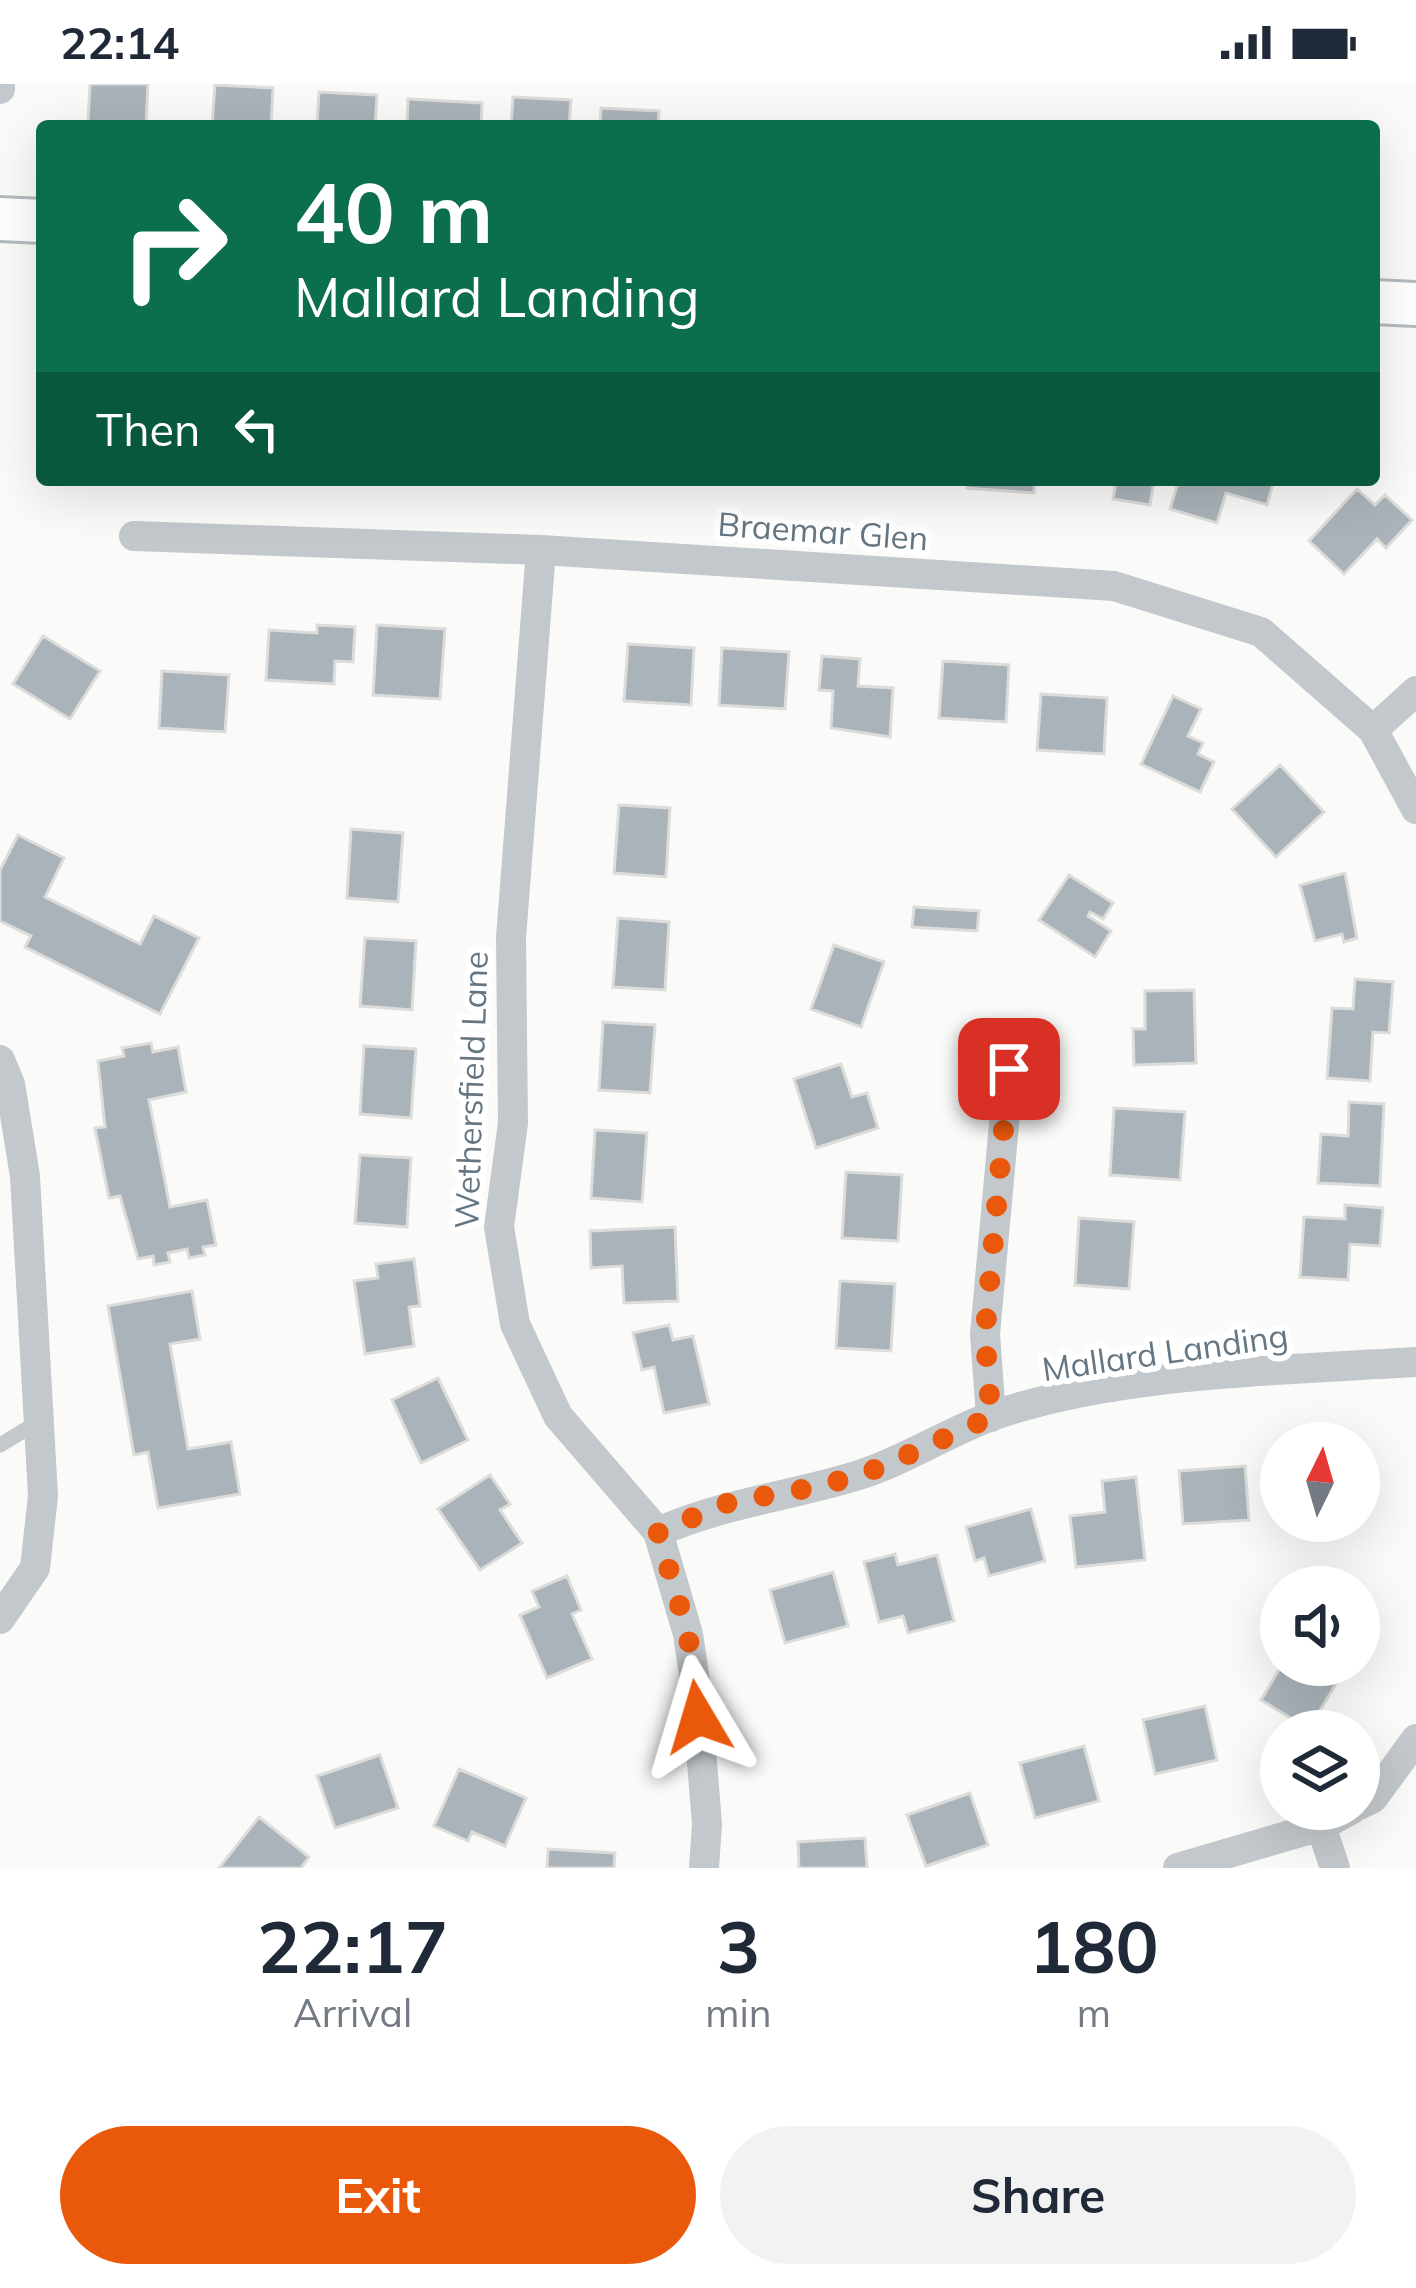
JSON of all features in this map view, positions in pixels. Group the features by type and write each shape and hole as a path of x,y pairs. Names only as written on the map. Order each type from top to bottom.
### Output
{"street":[{"path":"0,218 36,221"},
{"path":"1380,302 1416,304"},
{"name":"Braemar Glen","path":"134,536 541,550 1114,586 1262,632 1373,730 1416,809"},
{"name":"Wethersfield Lane","path":"541,550 511,938 513,1123 499,1227 515,1324 558,1416 658,1532 688,1634 696,1688 707,1824 704,1868"},
{"path":"1373,730 1416,691"},
{"path":"0,1060 10,1084 25,1176 44,1496 35,1568 0,1619"},
{"path":"991,1417 985,1334 1009,1069"},
{"name":"Mallard Landing","path":"658,1532 730,1502 822,1486 879,1468 991,1417 1194,1378 1416,1362"},
{"path":"1380,1788 1416,1738"},
{"path":"1178,1868 1307,1830"},
{"path":"1322,1830 1335,1868"}],"lane":[{"path":"0,1445 40,1419"}],"building":[{"path":"90,84 148,84 146,120 88,120"},
{"path":"215,85 273,88 271,120 212,120"},
{"path":"319,92 377,95 375,120 317,120"},
{"path":"513,97 571,100 569,120 511,120"},
{"path":"408,99 482,103 481,120 407,120"},
{"path":"601,108 659,111 658,120 600,120"},
{"path":"967,486 1035,486 1034,493"},
{"path":"1115,486 1153,486 1150,505 1113,499"},
{"path":"1177,486 1272,486 1267,505 1226,493 1217,523 1170,509"},
{"path":"1357,489 1375,505 1385,495 1412,520 1386,548 1377,539 1344,574 1309,541"},
{"path":"317,625 355,627 353,662 335,661 334,684 266,680 269,630 317,633"},
{"path":"377,625 445,629 440,699 373,695"},
{"path":"43,636 100,671 70,719 13,684"},
{"path":"628,644 694,648 691,705 624,701"},
{"path":"722,648 789,652 785,709 719,705"},
{"path":"822,656 860,659 858,686 893,688 890,737 831,728 833,691 819,690"},
{"path":"943,661 1009,665 1006,722 939,718"},
{"path":"162,671 229,675 225,732 159,728"},
{"path":"1041,694 1107,698 1104,754 1037,750"},
{"path":"1173,696 1201,709 1188,736 1203,743 1198,754 1214,762 1200,792 1141,764"},
{"path":"1280,765 1324,812 1276,857 1232,809"},
{"path":"619,805 670,808 666,877 614,873"},
{"path":"351,829 403,833 398,902 347,898"},
{"path":"18,835 64,858 45,897 140,944 154,916 199,938 160,1014 25,947 31,936 0,921 0,870"},
{"path":"1345,873 1357,938 1344,942 1342,934 1315,941 1300,885"},
{"path":"1069,875 1113,903 1103,919 1090,912 1088,916 1111,931 1095,957 1039,920"},
{"path":"914,907 979,911 977,931 912,927"},
{"path":"618,918 669,922 665,990 613,987"},
{"path":"365,938 416,941 412,1010 360,1006"},
{"path":"834,945 884,962 861,1027 811,1009"},
{"path":"1355,979 1393,982 1389,1033 1373,1032 1370,1081 1327,1078 1332,1008 1353,1009"},
{"path":"1194,990 1196,1063 1134,1065 1133,1029 1145,1029 1145,991"},
{"path":"603,1022 655,1025 650,1093 599,1090"},
{"path":"151,1043 153,1052 178,1047 186,1092 149,1100 170,1207 207,1200 216,1245 203,1247 205,1255 189,1258 187,1249 168,1253 170,1262 154,1265 153,1256 138,1259 120,1196 109,1198 95,1128 105,1127 98,1061 124,1056 122,1048"},
{"path":"364,1046 416,1049 411,1118 360,1114"},
{"path":"841,1064 852,1097 867,1093 878,1128 816,1148 794,1079"},
{"path":"1349,1102 1384,1104 1380,1186 1318,1183 1321,1134 1348,1136"},
{"path":"1114,1108 1185,1112 1180,1180 1110,1175"},
{"path":"595,1130 647,1133 642,1202 591,1198"},
{"path":"360,1155 411,1158 407,1227 355,1223"},
{"path":"846,1172 902,1175 898,1241 842,1238"},
{"path":"1345,1205 1383,1208 1380,1246 1350,1244 1348,1280 1300,1277 1304,1217 1345,1219"},
{"path":"1079,1218 1134,1222 1129,1289 1075,1285"},
{"path":"675,1227 678,1301 624,1303 622,1266 591,1268 590,1231"},
{"path":"414,1259 420,1306 409,1307 414,1346 365,1354 354,1281 378,1278 376,1264"},
{"path":"840,1281 895,1284 891,1351 836,1348"},
{"path":"192,1291 200,1339 170,1344 188,1449 231,1442 240,1494 158,1508 148,1452 134,1455 108,1306"},
{"path":"669,1325 673,1340 693,1336 709,1404 664,1413 654,1367 642,1370 633,1333"},
{"path":"438,1378 468,1440 421,1463 392,1400"},
{"path":"1245,1466 1249,1520 1183,1524 1179,1471"},
{"path":"490,1475 510,1504 500,1510 522,1543 480,1570 438,1509"},
{"path":"1136,1477 1145,1560 1076,1567 1070,1516 1105,1512 1102,1481"},
{"path":"1031,1509 1045,1561 989,1576 984,1558 975,1561 966,1527"},
{"path":"895,1554 898,1565 937,1555 954,1621 908,1633 903,1616 879,1622 864,1562"},
{"path":"833,1572 848,1626 785,1643 770,1590"},
{"path":"567,1576 581,1610 572,1614 592,1659 547,1678 520,1615 539,1607 532,1591"},
{"path":"1269,1686 1335,1686 1320,1710 1278,1710 1261,1700"},
{"path":"1205,1706 1217,1760 1155,1774 1143,1720"},
{"path":"1084,1746 1099,1801 1035,1818 1020,1763"},
{"path":"380,1755 398,1808 335,1828 317,1776"},
{"path":"459,1769 526,1798 505,1846 472,1832 468,1841 434,1826"},
{"path":"970,1793 988,1845 926,1866 907,1815"},
{"path":"259,1817 309,1857 301,1868 219,1868"},
{"path":"865,1838 867,1868 799,1868 798,1842"},
{"path":"548,1849 615,1853 614,1868 547,1868"}],"route":[{"path":"698,1717 688,1634 658,1532 730,1502 822,1486 879,1468 991,1417 985,1334 1009,1069"}]}
